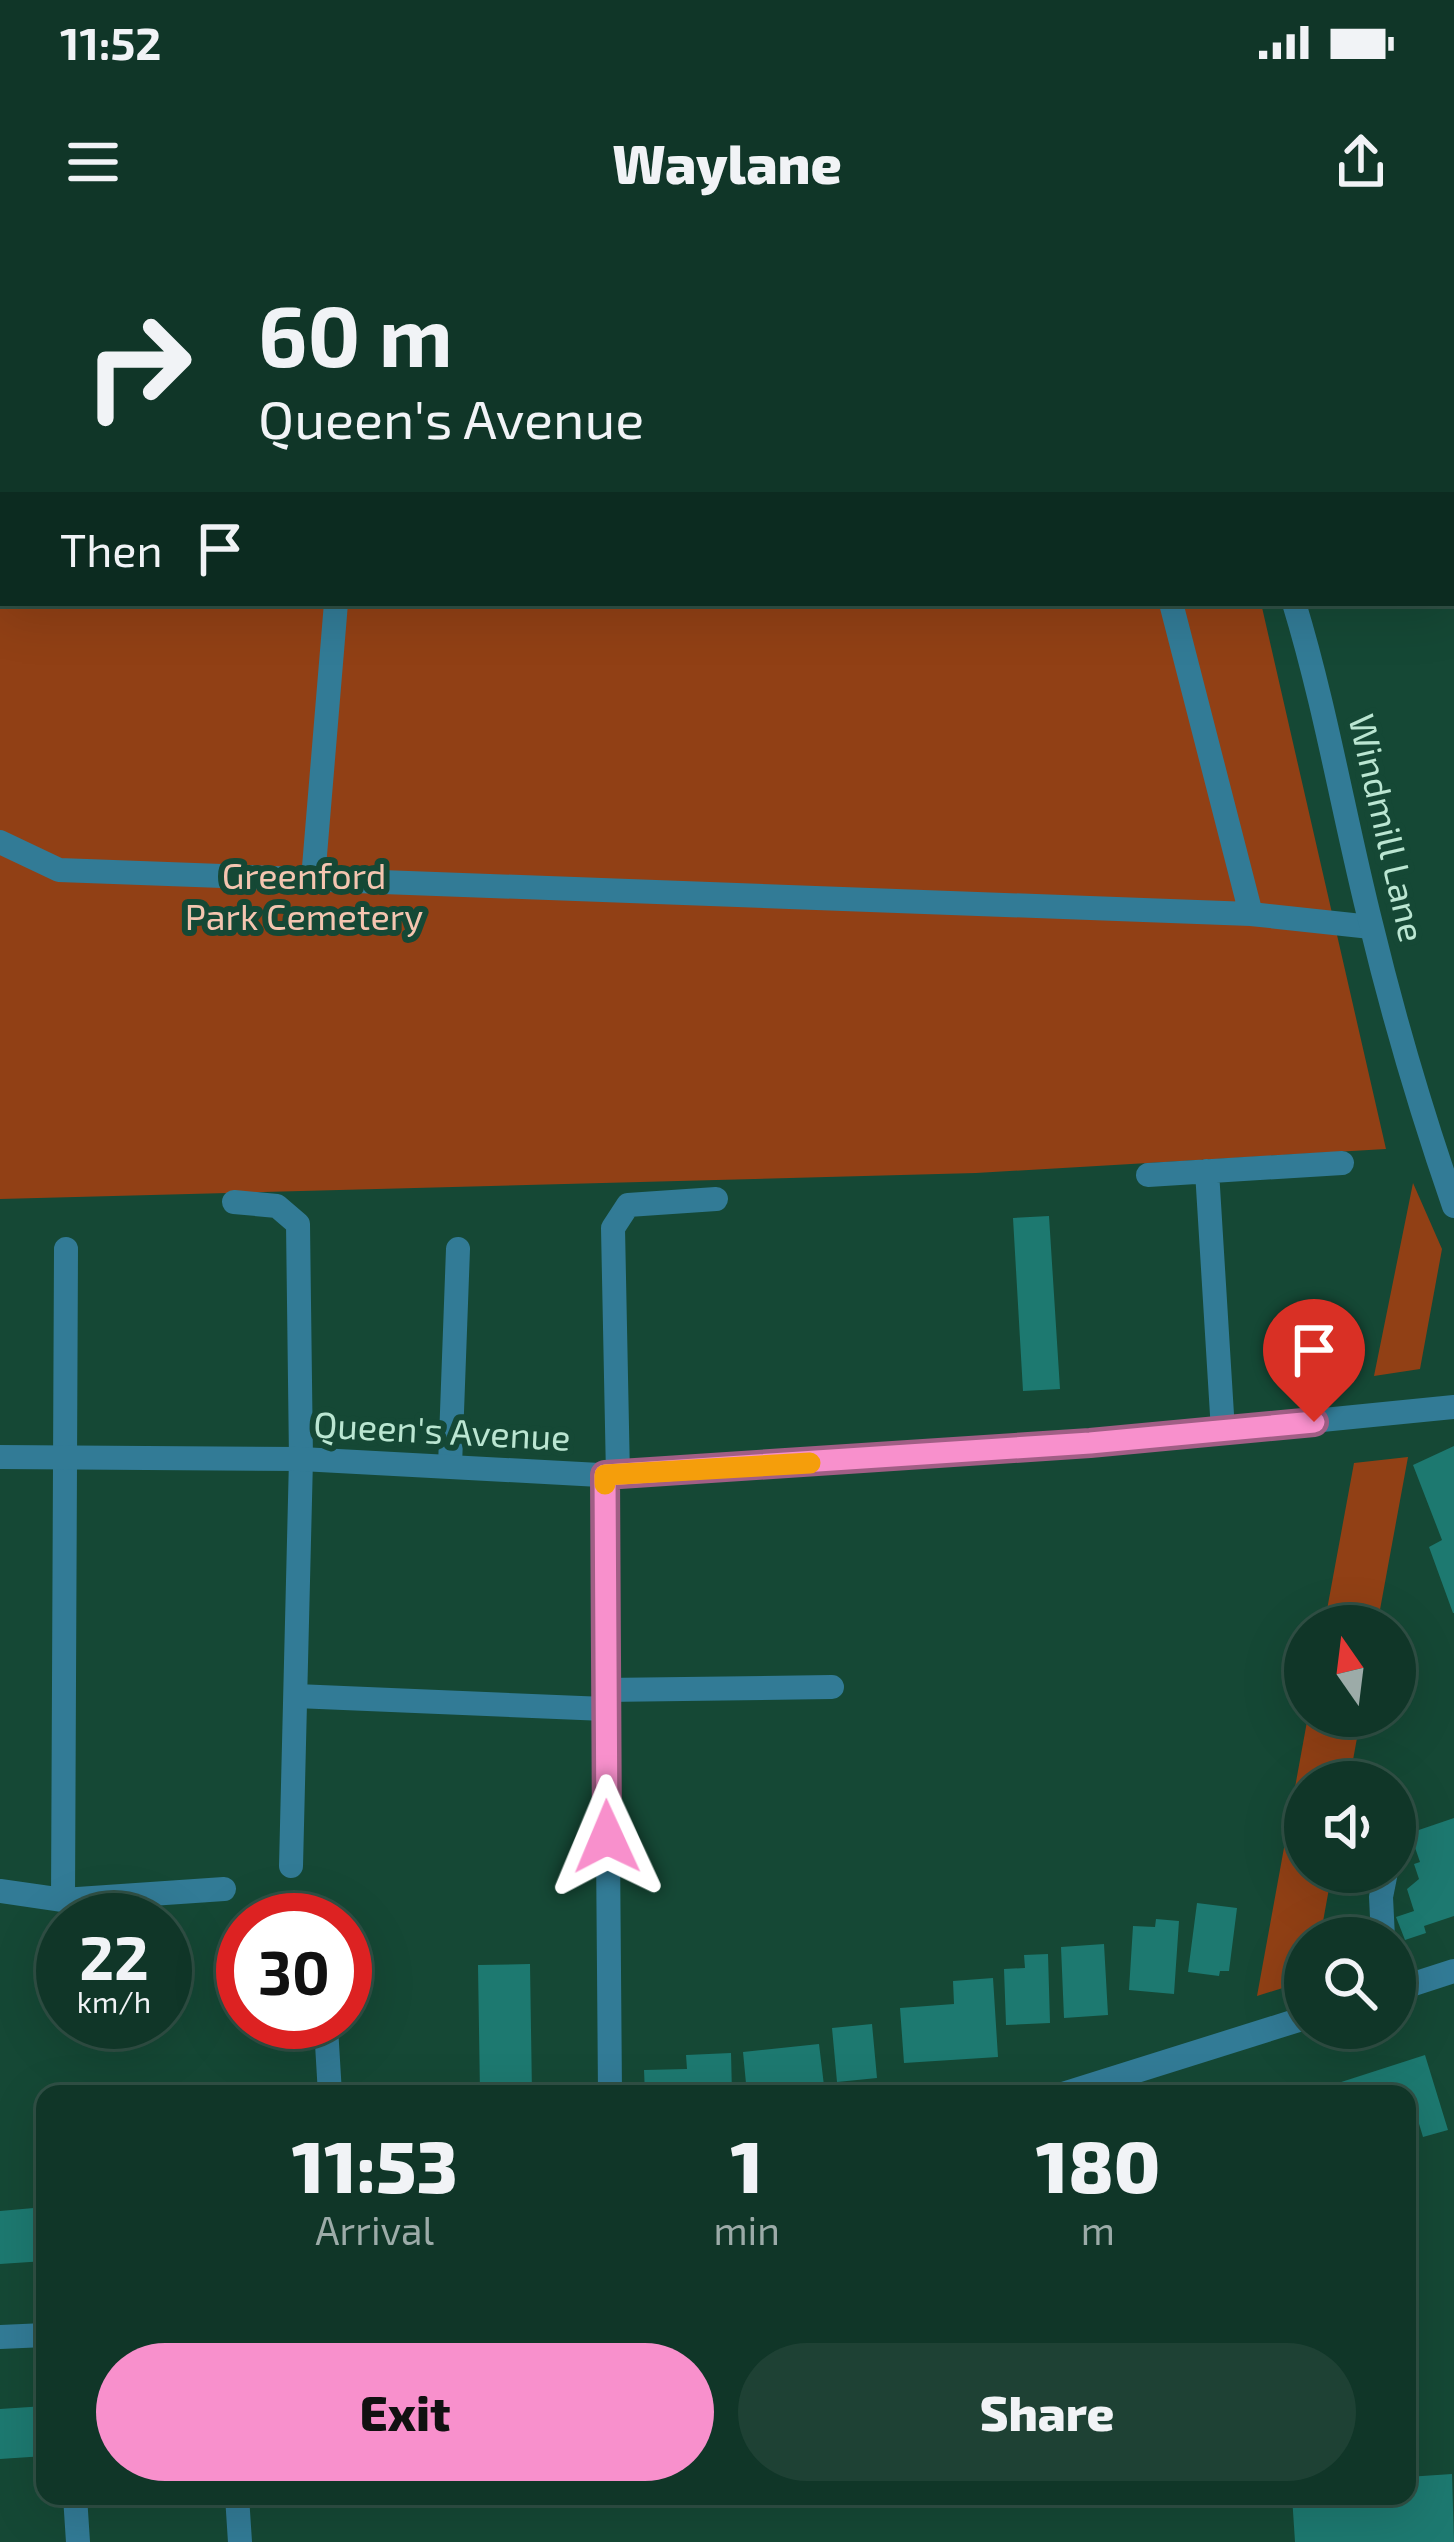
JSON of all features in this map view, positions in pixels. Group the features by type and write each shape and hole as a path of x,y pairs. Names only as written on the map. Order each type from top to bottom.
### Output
{"street":[{"path":"313,879 336,606"},
{"path":"1172,606 1251,914"},
{"name":"Windmill Lane","path":"1295,606 1371,926 1454,1206"},
{"path":"0,842 59,870 1251,914 1371,926"},
{"path":"1148,1175 1342,1163"},
{"path":"1207,1171 1223,1431"},
{"path":"610,2085 605,1699 613,1228 628,1205 716,1198"},
{"path":"234,1202 277,1206 298,1224 301,1459 291,1866"},
{"path":"63,1893 67,1249"},
{"path":"450,1466 458,1249"},
{"name":"Queen's Avenue","path":"0,1457 301,1459 612,1475 1223,1431 1454,1407"},
{"path":"296,1696 605,1699 832,1687"},
{"path":"165,1893 224,1889"},
{"path":"0,1891 36,1896"},
{"path":"1416,1981 1454,1971"},
{"path":"1092,2085 1284,2025"},
{"path":"327,2049 329,2085"},
{"path":"0,2337 36,2335"},
{"path":"76,2505 78,2542"},
{"path":"238,2505 240,2542"}],"green space":[{"name":"Greenford Park Cemetery","path":"0,606 1262,606 1386,1149 976,1173 0,1199"},
{"path":"1413,1183 1442,1249 1420,1369 1374,1376"},
{"path":"1408,1457 1381,1605 1328,1605 1354,1463"},
{"path":"1304,1737 1357,1737 1353,1761 1300,1761"},
{"path":"1284,1848 1284,1893 1328,1893 1324,1917 1284,1917 1284,1988 1257,1996"}],"building":[{"path":"1049,1216 1060,1389 1023,1391 1013,1218"},
{"path":"1454,1446 1453,1613 1429,1547 1442,1540 1413,1465"},
{"path":"1454,1818 1454,1916 1424,1926 1426,1933 1416,1936 1416,1917 1396,1917 1414,1911 1408,1893 1416,1893 1419,1879 1416,1831"},
{"path":"1197,1903 1237,1908 1229,1971 1220,1971 1219,1976 1188,1972"},
{"path":"1156,1919 1179,1921 1174,1994 1129,1990 1133,1926 1155,1927"},
{"path":"1104,1944 1108,2015 1064,2018 1061,1947"},
{"path":"1048,1954 1050,2023 1006,2025 1004,1969 1025,1968 1024,1955"},
{"path":"530,1964 532,2085 480,2085 478,1965"},
{"path":"993,1978 998,2057 904,2063 900,2008 954,2004 953,1981"},
{"path":"872,2024 877,2078 837,2082 832,2028"},
{"path":"819,2044 824,2085 746,2085 743,2052"},
{"path":"731,2053 732,2085 645,2085 644,2070 687,2069 686,2055"},
{"path":"1425,2055 1448,2130 1423,2137 1416,2117 1416,2085 1332,2085"},
{"path":"36,2208 36,2262 0,2264 0,2211"},
{"path":"36,2407 36,2457 0,2459 0,2409"},
{"path":"1452,2474 1454,2542 1295,2542 1293,2505 1416,2505 1416,2476"}],"slow traffic":[{"path":"605,1484 605,1475 810,1463"}],"route":[{"path":"607,1837 605,1475 1090,1443 1314,1422"}]}
